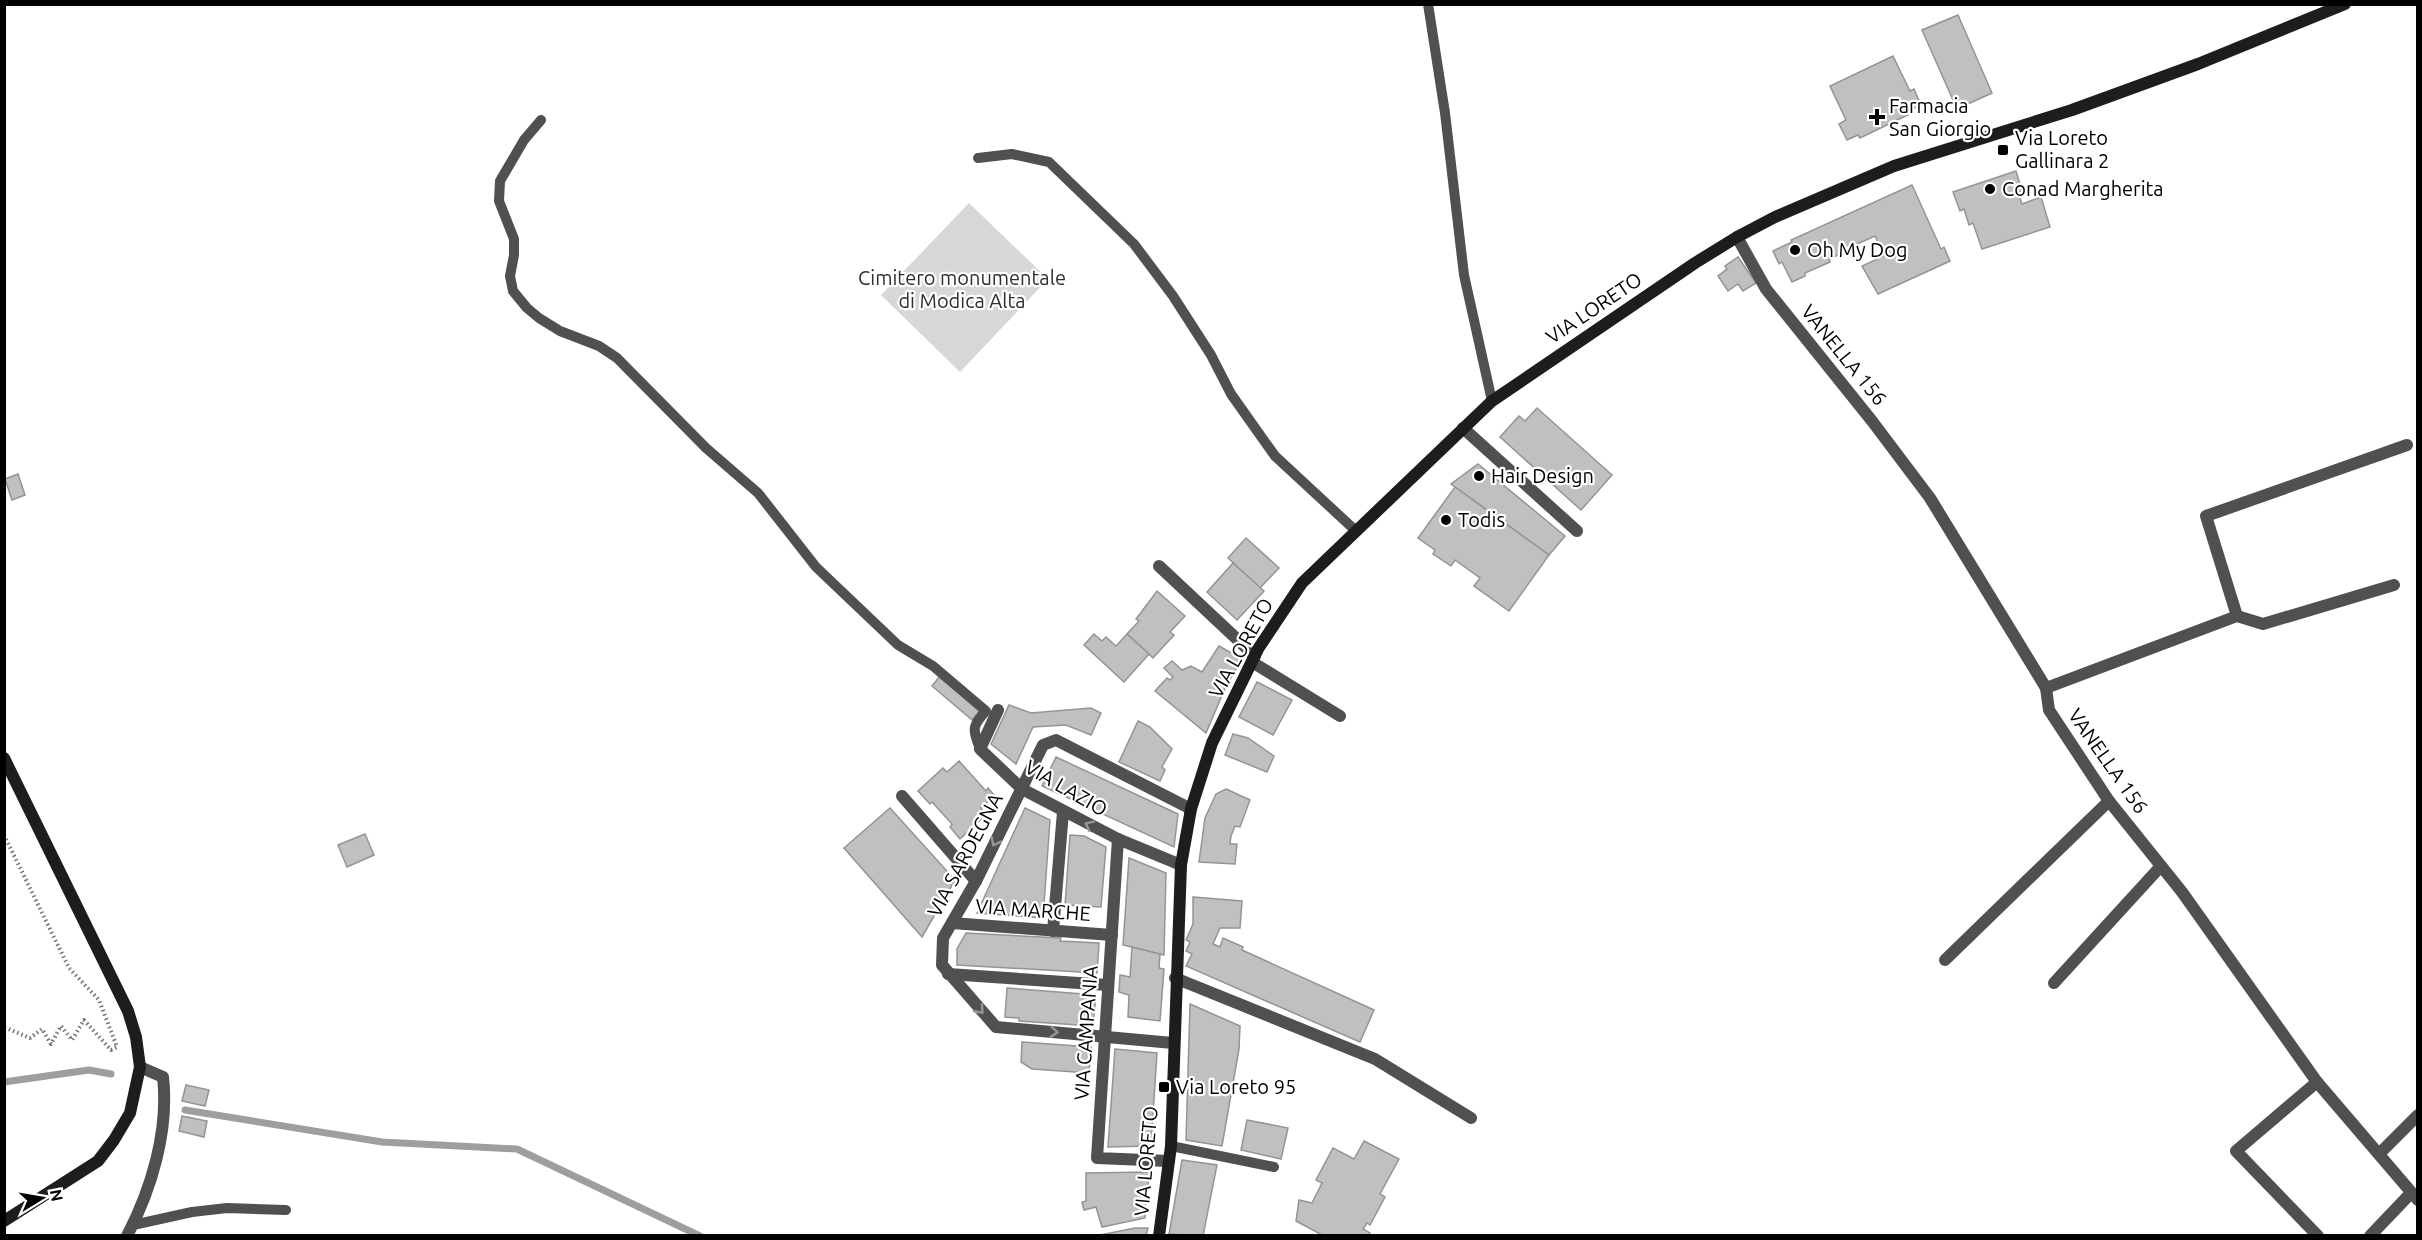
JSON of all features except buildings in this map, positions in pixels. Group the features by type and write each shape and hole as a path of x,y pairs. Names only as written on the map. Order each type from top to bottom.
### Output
{"street":[{"name":"VIA LORETO","path":"1158,1236 1171,1146 1175,978 1181,865 1191,809 1212,743 1254,659 1302,582 1492,401 1737,237 1775,217 1894,166 2072,110 2198,64 2345,4"},
{"name":"VANELLA 156","path":"1737,237 1766,289 1872,421 1930,498 2046,688 2049,710 2109,801 2161,866 2318,1082 2414,1196"},
{"path":"1463,428 1577,531"},
{"path":"2237,616 2206,516 2407,445"},
{"path":"1159,566 1254,659 1340,716"},
{"path":"2046,688 2237,616 2264,624 2394,585"},
{"path":"980,749 998,710"},
{"name":"VIA SARDEGNA","path":"948,974 942,965 943,938 976,881 1043,745 1056,740 1191,809"},
{"name":"VIA LAZIO","path":"980,749 1022,789 1062,812 1118,839 1181,865"},
{"path":"4,758 128,1011 136,1037 140,1067 130,1113 98,1161 4,1221"},
{"path":"902,796 976,881"},
{"path":"1945,960 2109,801"},
{"path":"1053,931 1062,812"},
{"name":"VIA CAMPANIA","path":"1118,839 1097,1158 1169,1161"},
{"path":"2054,983 2161,866"},
{"name":"VIA MARCHE","path":"952,923 1112,936"},
{"path":"948,974 1108,985"},
{"path":"948,974 996,1027 1173,1043"},
{"path":"1175,978 1375,1059 1471,1118"},
{"path":"130,1230 149,1187 159,1144 165,1097 163,1077 140,1067"},
{"path":"2318,1082 2236,1151 2318,1236"},
{"path":"2379,1154 2418,1115"},
{"path":"2370,1236 2414,1196"}],"lane":[{"path":"1428,4 1445,113 1464,275 1492,401"},
{"path":"541,120 524,140 500,181 499,201 514,239 510,276 513,291 539,318 560,330 599,346 617,358 706,448 758,493 816,567 898,645 933,666 986,711 976,721 973,729 980,749"},
{"path":"978,158 1012,154 1049,162 1134,244 1173,296 1231,394 1275,456 1356,531"},
{"path":"1171,1146 1274,1167"},
{"path":"130,1230 192,1212 227,1208 286,1210"}],"path":[{"path":"4,835 69,968 99,1000 117,1047 111,1050 84,1020 72,1040 62,1026 51,1044 42,1029 30,1038 4,1027"}],"green space":[{"name":"Cimitero monumentale di Modica Alta","path":"969,203 1048,279 960,372 881,295"}],"waterway":[{"path":"4,1082 89,1070 111,1074"},
{"path":"185,1110 382,1142 517,1149 700,1236"}],"place":[{"name":"Farmacia San Giorgio","path":"1877,117"},
{"name":"Via Loreto Gallinara 2","path":"2003,150"},
{"name":"Conad Margherita","path":"1990,189"},
{"name":"Oh My Dog","path":"1795,250"},
{"name":"Hair Design","path":"1479,476"},
{"name":"Todis","path":"1446,520"},
{"name":"Via Loreto 95","path":"1164,1087"}]}
